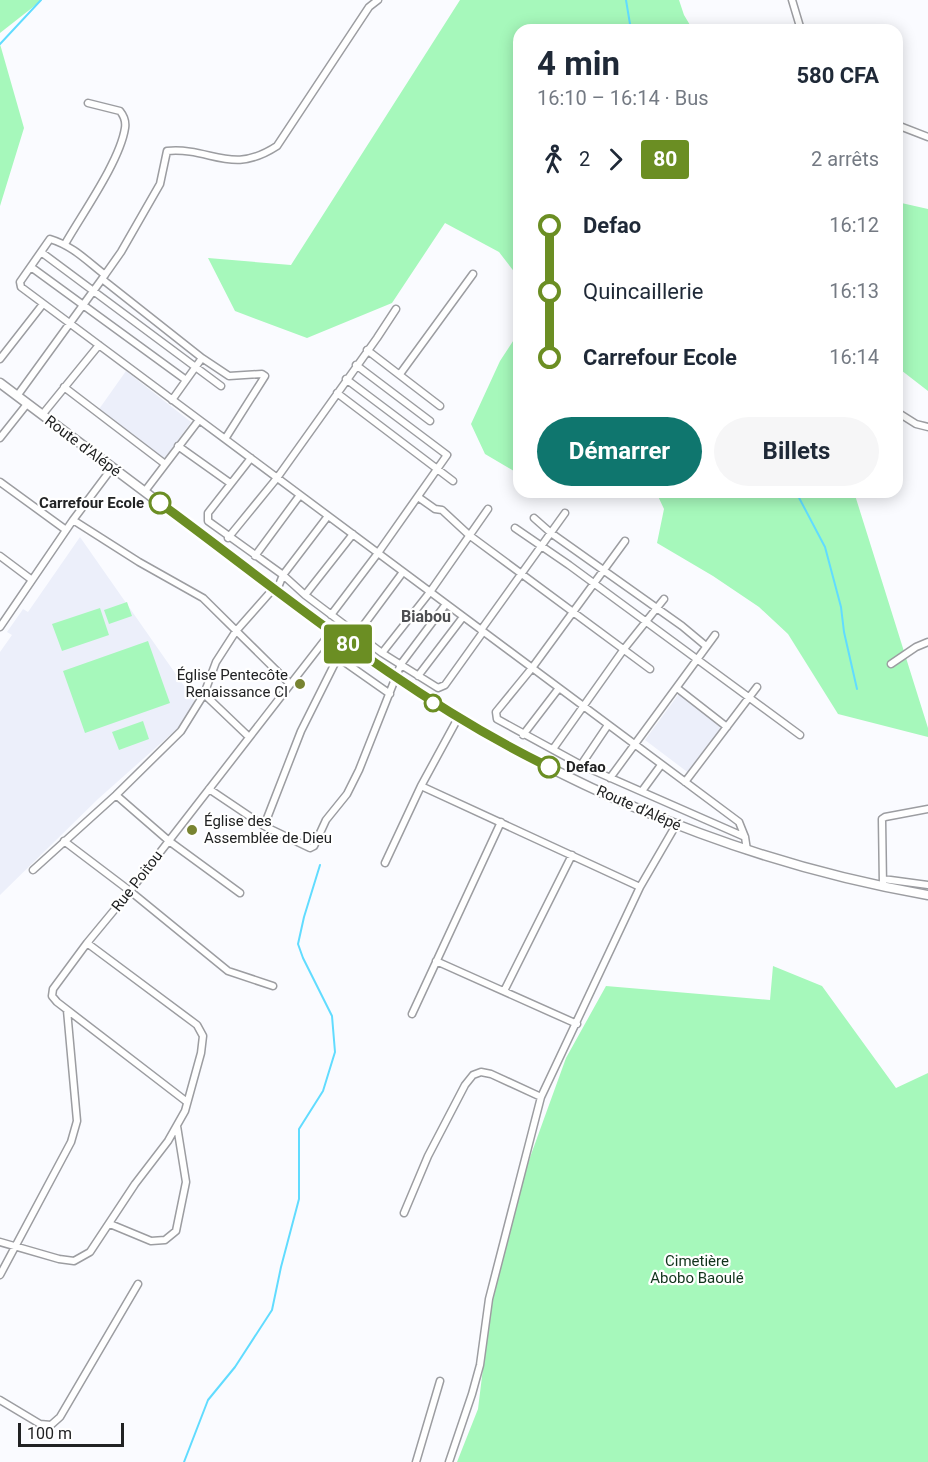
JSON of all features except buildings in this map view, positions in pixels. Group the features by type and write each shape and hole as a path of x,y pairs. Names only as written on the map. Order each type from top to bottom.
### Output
{"main road":[{"name":"Route d'Alépé","path":"0,383 396,679 458,718 531,759 676,825 747,851 883,882 928,895"}],"street":[{"path":"17,396 121,252 160,184 167,151 196,153 242,161 257,158 277,146 369,7 378,0"},
{"path":"792,0 799,24"},
{"path":"65,244 113,162 126,127 120,111 88,103"},
{"path":"903,127 928,137"},
{"path":"225,439 265,376 262,374 229,376 202,358 104,277 93,263 65,244 50,239 20,282 21,287 739,822 747,851"},
{"path":"41,252 221,386"},
{"path":"31,267 186,380"},
{"path":"400,374 473,274"},
{"path":"0,359 43,304"},
{"path":"228,538 277,478 396,309"},
{"path":"42,415 99,345"},
{"path":"368,350 440,406"},
{"path":"172,400 202,358"},
{"path":"356,365 430,421"},
{"path":"331,615 446,458 444,453 346,379"},
{"path":"64,387 165,464"},
{"path":"337,393 453,481"},
{"path":"0,438 27,404"},
{"path":"903,416 916,424 928,427"},
{"path":"145,491 199,420"},
{"path":"178,446 230,483"},
{"path":"251,458 207,516 208,523 283,575 382,653 438,688 442,688 565,513"},
{"path":"0,627 73,520 112,468"},
{"path":"0,482 66,531"},
{"path":"255,556 300,495"},
{"path":"418,497 435,509 442,510 469,535 650,669"},
{"path":"382,653 430,592 488,509"},
{"path":"33,870 116,795 181,730 204,694 216,663 236,631 275,589 328,516"},
{"path":"534,518 551,533 682,626 706,646"},
{"path":"73,520 138,562 203,598 290,684"},
{"path":"515,528 800,735"},
{"path":"306,595 353,534"},
{"path":"625,541 532,668 496,712 497,719 522,735 581,765 745,837"},
{"path":"0,556 32,580"},
{"path":"357,634 403,572"},
{"path":"553,749 624,649 664,599"},
{"path":"209,789 264,826 292,841 310,848 314,846 326,820 347,794 359,770 401,664 446,604"},
{"path":"418,676 463,616"},
{"name":"Rue Poitou","path":"187,1102 57,1002 52,996 53,989 331,632"},
{"path":"610,778 715,635"},
{"path":"891,664 916,647 928,642"},
{"path":"264,826 301,731 336,661 343,661 390,694"},
{"path":"685,782 757,687"},
{"path":"522,735 558,688"},
{"path":"677,688 727,727"},
{"path":"204,694 248,736"},
{"path":"385,863 421,786 458,718"},
{"path":"581,765 608,725"},
{"path":"642,791 661,765"},
{"path":"421,786 640,887"},
{"path":"116,795 169,841 240,893"},
{"path":"928,809 882,819 883,882 928,885"},
{"path":"412,1014 501,822"},
{"path":"449,1462 480,1365 489,1299 541,1098 640,887 676,825"},
{"path":"64,842 130,891 228,971 273,986"},
{"path":"504,991 572,855"},
{"path":"0,1242 74,1261 90,1252 135,1184 168,1141 187,1102 201,1053 203,1036 197,1025 87,943"},
{"path":"436,961 577,1024"},
{"path":"0,1275 71,1142 77,1121 67,1010"},
{"path":"404,1213 428,1156 465,1085 473,1075 481,1072 491,1074 541,1098"},
{"path":"110,1224 151,1241 165,1240 176,1231 186,1182 177,1125"},
{"path":"0,1400 40,1425 51,1425 60,1418 138,1284"},
{"path":"416,1462 440,1381"}],"shaded area":[{"path":"126,371 191,422 163,461 97,412"},
{"path":"80,537 196,703 179,727 98,799 0,895 0,652 12,635 7,632 23,609 28,612"},
{"path":"681,691 726,726 690,774 645,740"}],"green space":[{"path":"0,0 42,0 0,33"},
{"path":"460,0 679,0 689,24 513,24 513,270 499,252 445,223 392,303 307,338 235,311 208,258 291,265"},
{"path":"0,44 24,128 0,206"},
{"path":"903,203 928,209 928,391 903,372"},
{"path":"513,341 513,470 485,454 471,424 500,361"},
{"path":"659,498 856,498 928,728 928,737 838,714 788,634 759,607 713,576 657,543 664,509"},
{"path":"127,602 132,616 109,624 104,610"},
{"path":"100,608 109,635 62,651 52,624"},
{"path":"148,641 170,703 85,733 63,671"},
{"path":"143,721 149,739 119,750 112,732"},
{"name":"Cimetière Abobo Baoulé","path":"773,966 822,986 896,1088 928,1073 928,1462 457,1462 478,1409 490,1311 520,1185 566,1058 606,986 770,1000"}],"waterway":[{"path":"0,44 41,0"},
{"path":"626,0 630,24"},
{"path":"799,498 825,547 841,607 844,632 857,689"},
{"path":"184,1462 208,1400 235,1367 272,1310 299,1199 299,1129 323,1091 335,1052 332,1016 298,944 320,865"}],"bus line":[{"name":"80","path":"160,503 396,679 489,736 549,767"}],"place":[{"name":"Carrefour Ecole","path":"160,503"},
{"name":"Église Pentecôte Renaissance CI","path":"300,684"},
{"name":"Defao","path":"549,767"},
{"name":"Église des Assemblée de Dieu","path":"192,830"}],"district":[{"name":"Biabou","path":"426,616"}]}
